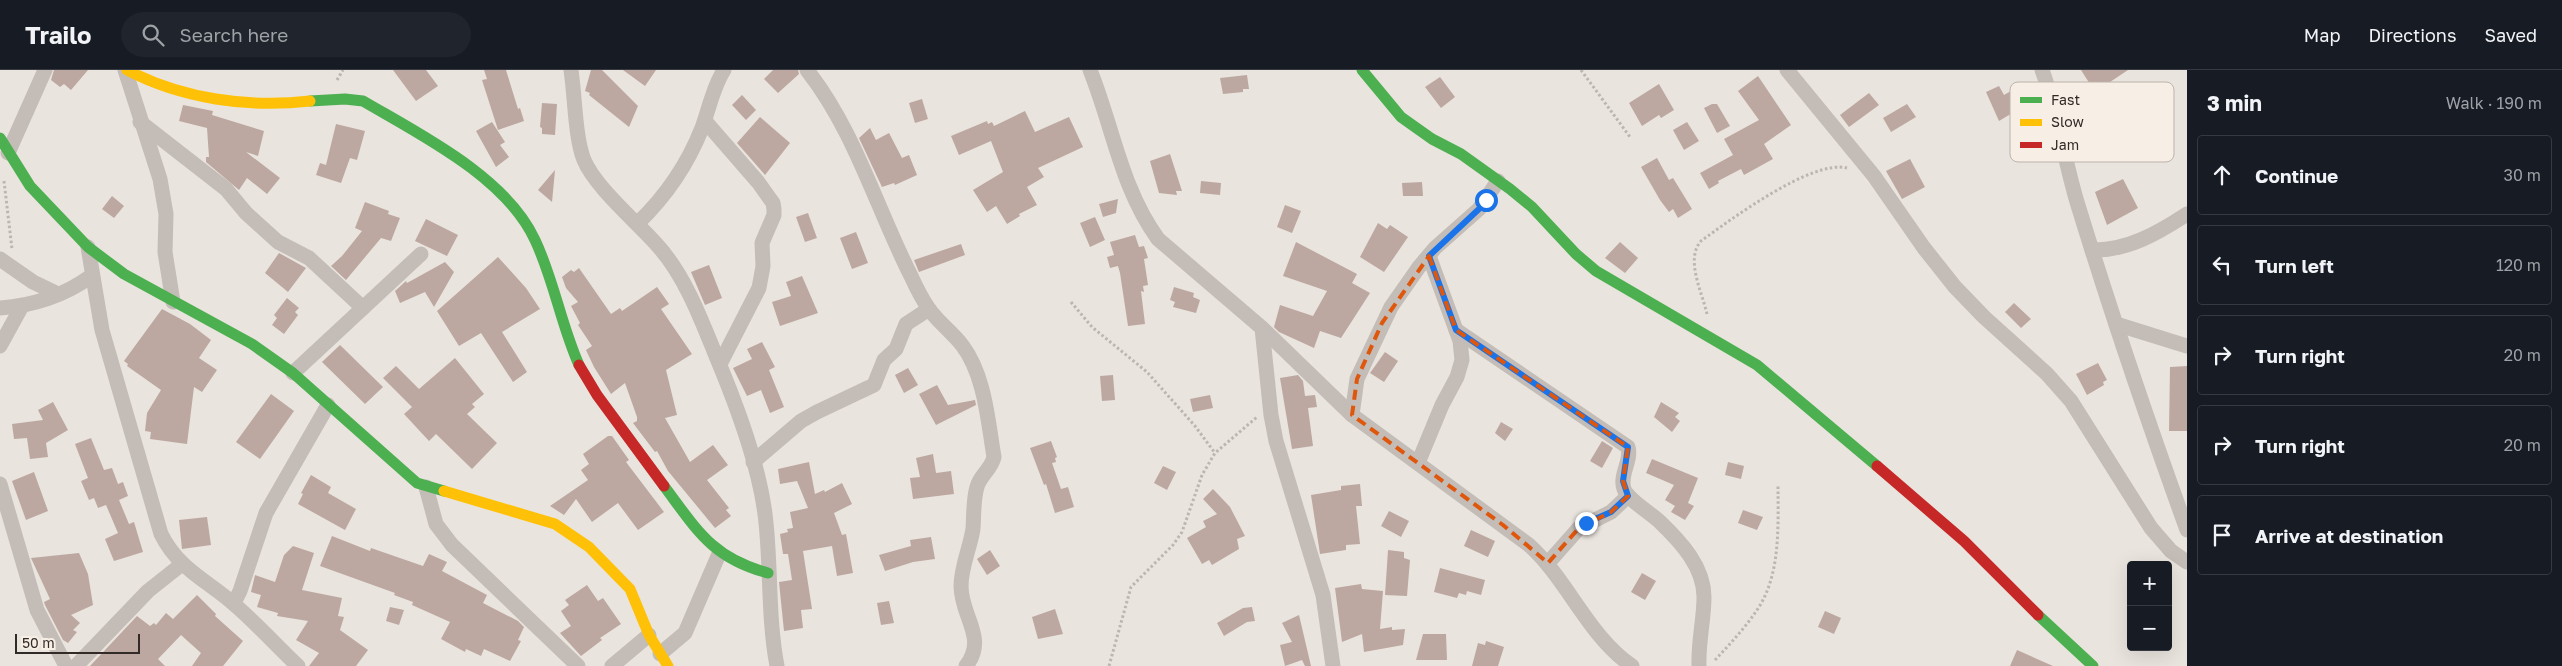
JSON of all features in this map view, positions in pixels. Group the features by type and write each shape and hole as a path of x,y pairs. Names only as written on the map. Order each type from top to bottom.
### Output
{"street":[{"path":"8,153 45,70"},
{"path":"126,70 140,122 160,179 166,214 165,252 173,302"},
{"path":"126,70 151,82 175,90 247,102 281,103 351,98 363,101 440,149 489,184 509,201 529,228 547,273 563,327 584,376 708,543 719,554 739,565 768,573"},
{"path":"571,70 584,160 606,191 638,223 675,268 720,364 753,462 766,521 771,633 777,666"},
{"path":"638,223 662,199 678,176 705,121 724,70"},
{"path":"807,70 826,94 838,116 869,180 911,277 929,309 963,346 979,381 994,458 990,469 976,488 970,545 961,578 964,609 976,642 976,649 966,666"},
{"path":"1090,70 1122,172 1145,221 1168,249 1262,328 1352,415 1503,525 1548,563 1590,621 1611,646 1632,666"},
{"path":"1362,70 1387,102 1406,120 1432,139 1461,154 1532,207 1576,254 1596,270 1757,365 1856,446 1964,541 2081,661 2093,666"},
{"path":"1787,70 1874,176 1924,248 1954,287 2047,374 2071,401 2151,528 2171,551 2187,562"},
{"path":"2042,70 2046,82"},
{"path":"705,121 758,182 774,209 774,215 762,243 763,266 758,288 720,364"},
{"path":"140,122 226,189 246,213 278,242 309,258 363,308"},
{"path":"0,138 30,186 88,247 124,274 252,344 293,373 418,483 426,487 555,524 590,547 630,589 649,635 664,660 685,633 719,554"},
{"path":"2065,162 2116,324 2187,530"},
{"path":"1352,415 1357,380 1391,307 1429,256 1479,209 1498,181"},
{"path":"2092,250 2110,251 2142,240 2160,232 2187,214"},
{"path":"88,247 91,276 102,330 161,534 170,552 182,564 234,603 298,666"},
{"path":"293,373 421,254"},
{"path":"1418,463 1460,369 1462,349 1429,256"},
{"path":"0,259 58,294"},
{"path":"0,308 22,306 58,294 79,285 91,276"},
{"path":"0,346 22,306"},
{"path":"753,462 790,430 817,412 874,385 884,360 896,349 906,324 929,309"},
{"path":"2116,324 2187,346"},
{"path":"1262,328 1270,406 1285,475 1323,595 1333,666"},
{"path":"1456,330 1628,447 1623,481 1628,496 1661,523 1691,557 1699,570 1704,596 1698,644 1705,665"},
{"path":"234,603 240,591 266,513 328,405"},
{"path":"0,484 37,610 66,666"},
{"path":"426,487 436,524 452,544 578,666"},
{"path":"1548,563 1579,528 1616,508 1628,496"},
{"path":"76,666 148,591 182,564"},
{"path":"612,666 649,635"}],"path":[{"path":"1581,70 1630,137"},
{"path":"8,153 4,175 14,269"},
{"path":"1709,336 1708,318 1693,258 1695,247 1700,241 1731,220 1783,188 1830,167 1848,169"},
{"path":"1071,302 1092,327 1147,372 1195,426 1215,453"},
{"path":"1109,666 1131,587 1173,544 1182,532 1202,475 1215,453 1270,406"},
{"path":"1705,665 1759,609 1769,582 1775,557 1778,486"}],"highlighted area":[{"path":"1429,256 1456,330 1628,447 1623,481 1628,496 1611,512 1579,528 1548,563 1503,525 1352,415 1357,379 1382,323"}],"building":[{"path":"54,70 88,70 71,90 64,84 60,87 51,80"},
{"path":"393,70 426,70 438,86 416,101"},
{"path":"484,70 506,70 518,109 520,108 524,121 498,130 482,80 487,79"},
{"path":"591,70 602,70 638,106 629,127 589,95 590,93 585,91"},
{"path":"623,70 656,70 645,86"},
{"path":"773,70 798,70 799,74 778,93 764,79"},
{"path":"2081,70 2128,70 2110,82 2089,82"},
{"path":"1247,75 1249,89 1243,89 1243,92 1223,94 1220,78"},
{"path":"1758,76 1791,125 1764,144 1773,159 1744,175 1741,169 1718,181 1719,183 1709,189 1700,173 1733,155 1724,139 1759,120 1738,91"},
{"path":"1440,77 1455,97 1441,108 1425,87"},
{"path":"1659,84 1674,110 1661,118 1659,115 1642,126 1629,103"},
{"path":"1999,86 2004,95 2010,92 2010,114 1999,121 1986,92"},
{"path":"1869,93 1879,105 1849,127 1840,115"},
{"path":"742,95 756,110 746,120 732,105"},
{"path":"922,99 928,119 915,123 909,103"},
{"path":"542,103 557,104 555,135 542,134 542,128 540,127"},
{"path":"1717,104 1730,126 1717,133 1704,108"},
{"path":"1907,104 1916,117 1891,132 1883,118"},
{"path":"183,105 213,111 212,115 264,131 258,156 246,152 280,178 267,194 247,178 239,190 206,162 206,157 209,157 207,128 179,121"},
{"path":"1025,111 1035,132 1069,117 1083,147 1038,168 1044,177 1027,187 1037,205 1019,214 1020,216 1007,224 996,206 987,212 973,190 1003,172 991,141 959,155 951,136 987,121 988,124 992,122 994,126"},
{"path":"760,117 790,143 765,175 737,143"},
{"path":"492,122 505,142 500,145 509,157 496,167 476,131"},
{"path":"1687,122 1699,141 1684,150 1673,130"},
{"path":"336,124 365,131 357,160 350,158 341,183 316,175 320,163 326,165"},
{"path":"870,128 876,140 889,133 902,158 909,155 917,175 895,185 894,183 882,187 859,138"},
{"path":"1170,154 1182,191 1176,191 1177,195 1159,193 1150,161"},
{"path":"1657,158 1669,180 1673,178 1692,209 1678,218 1673,209 1669,212 1660,200 1641,167"},
{"path":"1910,159 1925,187 1902,199 1886,171"},
{"path":"555,170 552,202 538,190"},
{"path":"2123,179 2138,208 2107,225 2095,192"},
{"path":"1201,181 1221,183 1220,195 1200,193"},
{"path":"1422,182 1423,196 1403,196 1402,183"},
{"path":"112,196 124,206 114,218 102,209"},
{"path":"1118,199 1116,213 1103,217 1099,204"},
{"path":"365,202 389,211 388,214 400,218 391,241 381,238 346,280 331,266 342,256 362,231 355,228"},
{"path":"1285,205 1301,211 1292,233 1277,227"},
{"path":"808,213 817,238 805,242 796,217"},
{"path":"1095,217 1105,240 1090,247 1080,223"},
{"path":"426,219 458,235 447,256 415,241"},
{"path":"1378,223 1387,229 1390,225 1408,237 1384,272 1360,257"},
{"path":"856,232 868,263 852,269 840,238"},
{"path":"1135,235 1139,247 1144,246 1148,258 1144,259 1148,285 1143,286 1144,292 1141,291 1145,324 1128,326 1118,266 1110,268 1107,257 1114,255 1110,242"},
{"path":"1296,242 1357,274 1352,283 1370,293 1341,338 1320,331 1314,348 1279,332 1274,327 1280,305 1313,316 1327,291 1283,276"},
{"path":"1620,242 1638,258 1625,273 1605,258"},
{"path":"961,244 965,255 919,272 914,260"},
{"path":"279,253 306,268 288,292 265,273"},
{"path":"498,257 526,288 540,309 502,332 527,372 513,382 481,333 459,346 437,311"},
{"path":"445,262 454,272 434,307 425,292 400,303 395,291 406,281 407,283"},
{"path":"709,265 722,298 705,305 691,272"},
{"path":"579,268 611,314 620,308 622,311 657,287 669,304 661,309 692,354 666,370 677,415 665,418 690,462 713,445 728,465 707,480 729,508 726,510 731,516 715,528 668,471 657,451 655,452 633,423 637,421 637,417 625,383 611,394 594,367 586,350 592,346 578,325 580,323 571,306 578,302 566,288 562,277 571,270 574,272"},
{"path":"802,276 818,313 780,326 772,302 791,296 786,282"},
{"path":"1174,287 1194,293 1193,297 1200,300 1196,313 1173,307 1175,302 1170,300"},
{"path":"287,298 299,308 295,312 298,315 284,334 272,325 277,318 274,315"},
{"path":"2014,303 2031,319 2021,328 2005,312"},
{"path":"162,309 190,324 211,340 199,358 217,370 202,392 194,387 187,444 150,439 151,432 145,431 147,413 161,390 127,366 128,364 124,361"},
{"path":"762,342 775,367 769,370 784,407 770,413 761,390 747,396 733,368 752,359 747,349"},
{"path":"340,345 383,387 365,404 322,362"},
{"path":"1385,352 1398,361 1384,382 1370,373"},
{"path":"455,358 484,394 472,404 475,407 467,414 497,443 472,469 436,434 429,441 404,414 412,407 383,378 396,366 419,389"},
{"path":"2098,363 2107,380 2103,382 2104,385 2087,395 2076,374"},
{"path":"2187,366 2187,431 2169,431 2170,367"},
{"path":"908,368 918,385 904,393 895,375"},
{"path":"1113,375 1115,400 1102,401 1100,376"},
{"path":"1298,375 1303,381 1305,396 1315,395 1317,407 1308,408 1313,446 1292,449 1280,378"},
{"path":"937,385 948,405 975,400 976,405 936,425 919,394"},
{"path":"271,394 294,411 260,459 236,442"},
{"path":"1210,395 1213,408 1193,412 1190,399"},
{"path":"53,402 68,430 46,443 48,457 30,459 27,438 14,439 12,424 43,420 38,410"},
{"path":"1661,402 1679,413 1675,417 1680,421 1672,432 1654,417"},
{"path":"1501,422 1513,429 1505,441 1495,433"},
{"path":"608,436 612,436 629,460 626,462 664,512 638,530 618,503 592,522 576,499 564,515 550,506 588,480 581,470 589,464 583,454"},
{"path":"91,438 104,470 112,468 118,484 123,482 128,496 119,500 129,524 134,522 143,552 114,561 105,539 118,533 106,505 98,508 94,498 89,500 81,481 88,478 75,444"},
{"path":"1051,441 1057,457 1055,458 1056,462 1052,463 1061,489 1068,487 1074,507 1055,513 1046,484 1044,485 1030,448"},
{"path":"1602,441 1613,448 1602,468 1590,461"},
{"path":"933,454 936,473 951,471 954,494 913,499 910,478 920,477 916,458"},
{"path":"1652,459 1698,478 1688,503 1694,506 1685,520 1671,512 1675,506 1665,500 1674,485 1646,473"},
{"path":"809,462 815,494 824,490 825,492 842,483 852,504 834,513 842,535 846,534 853,573 837,576 832,546 803,551 812,609 801,610 803,628 784,631 779,582 792,580 788,554 783,554 780,534 788,532 787,529 793,528 790,512 808,508 797,481 780,484 778,469"},
{"path":"1728,462 1744,466 1741,479 1725,475"},
{"path":"1163,466 1176,472 1167,490 1154,483"},
{"path":"34,472 48,511 26,520 12,481"},
{"path":"311,475 331,487 328,493 356,509 345,530 298,504 303,494 301,493"},
{"path":"1360,484 1362,506 1356,506 1360,544 1346,545 1346,550 1320,554 1311,495 1341,490 1341,486"},
{"path":"1213,489 1230,507 1245,536 1237,539 1239,549 1212,565 1209,560 1202,564 1187,538 1206,527 1203,521 1217,514 1203,499"},
{"path":"1743,510 1763,517 1757,530 1738,523"},
{"path":"1389,511 1409,521 1401,537 1381,526"},
{"path":"207,517 211,545 182,549 179,520"},
{"path":"1471,530 1495,541 1488,557 1464,546"},
{"path":"332,536 370,551 371,548 423,566 429,554 447,562 442,571 487,595 483,603 518,621 524,627 518,640 521,641 510,661 484,649 481,656 466,649 465,652 441,639 450,622 412,605 413,602 394,595 395,593 320,566"},
{"path":"931,537 935,559 913,562 885,571 879,555 911,546 910,540"},
{"path":"293,546 314,553 302,590 342,598 338,616 344,617 340,630 368,650 356,666 309,666 319,653 296,640 308,621 277,616 278,613 257,607 261,595 251,592 255,575 275,582 284,555"},
{"path":"990,550 1000,566 987,575 977,559"},
{"path":"1388,550 1404,552 1404,558 1410,560 1407,596 1385,595"},
{"path":"79,553 88,574 93,605 71,615 80,623 73,630 77,632 68,643 63,640 45,605 44,602 50,599 31,558"},
{"path":"1440,568 1485,580 1481,595 1467,591 1466,595 1459,593 1457,598 1434,592"},
{"path":"1642,573 1656,581 1645,600 1631,592"},
{"path":"1361,584 1362,589 1383,591 1380,629 1392,627 1392,630 1405,629 1403,645 1364,652 1362,634 1342,642 1335,588"},
{"path":"587,585 598,601 603,598 621,624 600,638 602,640 581,656 560,633 571,626 561,611 569,605 565,600"},
{"path":"197,595 216,614 215,616 243,641 223,666 192,666 201,653 181,635 158,659 165,666 90,666 137,616 150,626 154,623 156,625 166,613 173,619"},
{"path":"889,601 894,623 881,625 877,603"},
{"path":"390,607 404,610 399,625 386,621"},
{"path":"1252,607 1255,621 1247,622 1224,636 1217,623 1243,608"},
{"path":"1055,609 1063,634 1038,639 1032,617"},
{"path":"1825,611 1841,618 1834,634 1818,627"},
{"path":"1299,615 1311,666 1305,666 1302,660 1285,666 1280,645 1292,642 1282,623"},
{"path":"1423,634 1446,634 1447,660 1416,660"},
{"path":"1486,641 1504,647 1498,666 1472,666 1478,643 1485,645"},
{"path":"2017,650 2053,666 2010,666"}],"traffic: fast":[{"path":"1362,70 1401,117 1432,139 1461,154 1510,189 1532,207 1576,254 1596,271 1757,365 1877,466"},
{"path":"310,101 345,99 363,101 435,143 483,177 504,196 522,217 542,255 579,365"},
{"path":"0,138 30,186 88,247 124,274 252,344 293,373 417,483 444,491"},
{"path":"664,486 707,540 733,559 768,573"},
{"path":"2038,615 2093,666"}],"traffic: slow":[{"path":"127,70 170,88 216,99 263,103 310,101"},
{"path":"444,491 555,524 589,547 630,589 649,635 668,666"}],"traffic: jam":[{"path":"579,365 597,395 664,486"},
{"path":"1877,466 1964,541 2038,615"}],"route":[{"path":"1486,200 1479,209 1429,256 1438,276 1456,330 1534,386 1628,447 1628,459 1623,481 1624,490 1628,496 1611,512 1586,523"}]}
